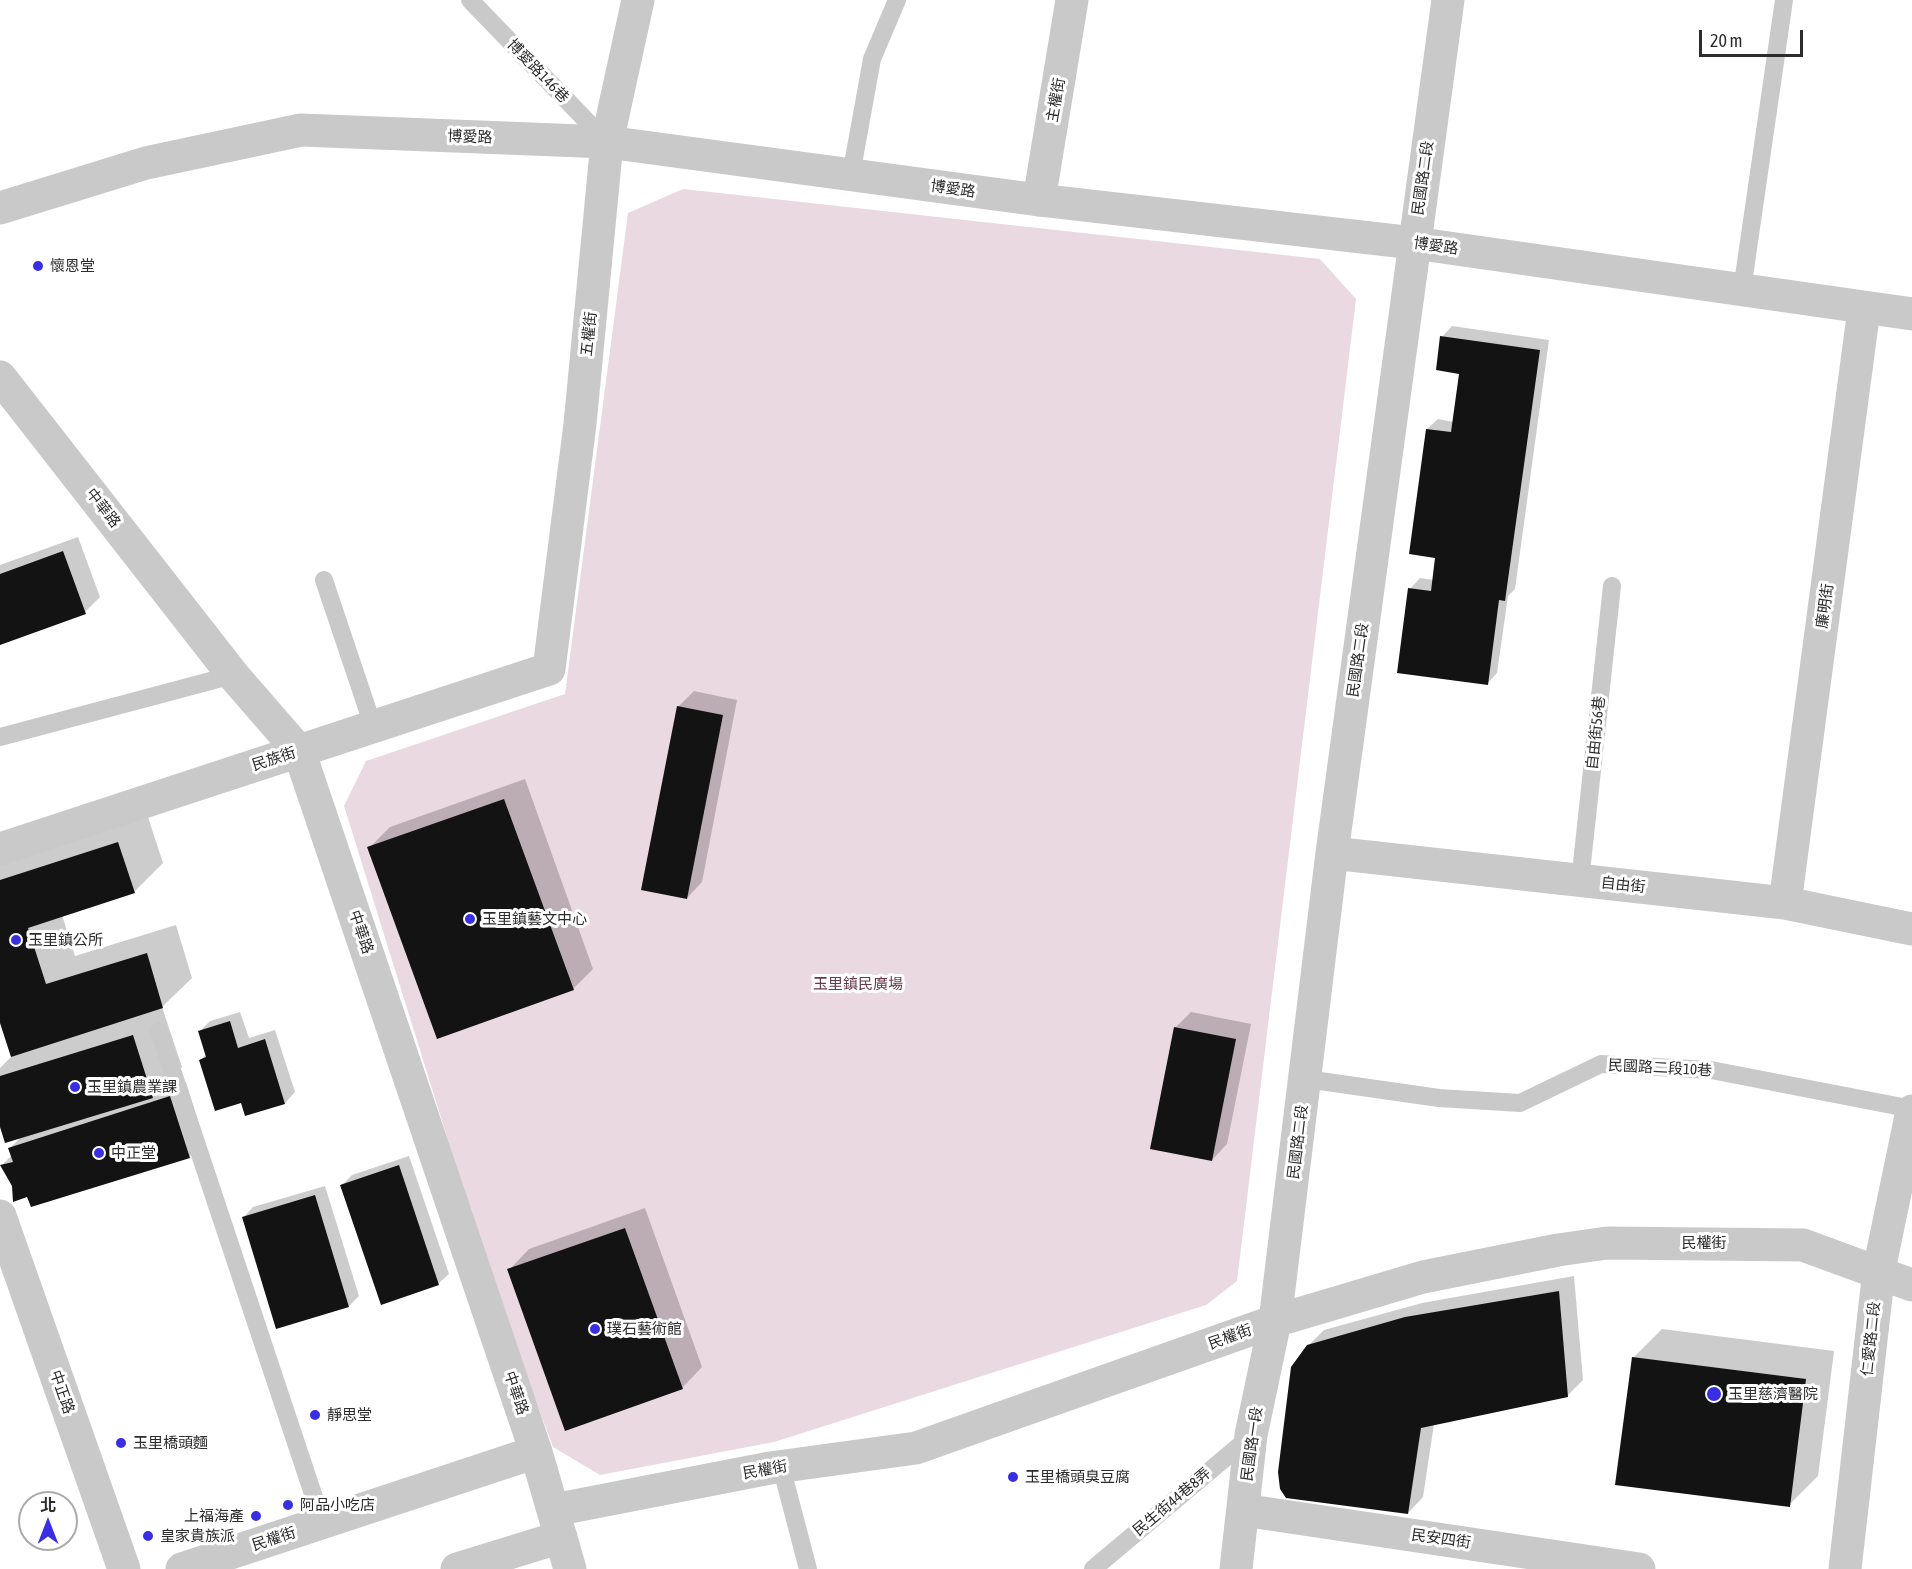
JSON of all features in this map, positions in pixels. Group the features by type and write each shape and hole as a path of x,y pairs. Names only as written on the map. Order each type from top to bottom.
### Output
{"street":[{"name":"五權街","path":"549,669 580,424 607,142 638,0"},
{"name":"主權街","path":"1039,200 1072,0"},
{"name":"民國路二段","path":"1275,1321 1332,853 1448,0"},
{"name":"博愛路","path":"0,208 146,163 301,130 607,142 1039,200 1414,243 1864,309 1912,314"},
{"name":"廉明街","path":"1785,903 1864,309"},
{"name":"中華路","path":"0,377 233,675 299,751 536,1452 570,1569"},
{"name":"民族街","path":"0,849 549,669"},
{"name":"自由街","path":"1332,853 1785,903 1912,929"},
{"name":"仁愛路二段","path":"1845,1569 1878,1270 1912,1110"},
{"name":"中正路","path":"0,1216 124,1569"},
{"name":"民權街","path":"457,1569 558,1524 781,1466 916,1448 1275,1321 1423,1277 1607,1243 1803,1245 1878,1270 1912,1285"},
{"name":"民國路一段","path":"1236,1569 1251,1435 1275,1321"},
{"name":"民權街","path":"183,1569 536,1452"},
{"name":"民安四街","path":"1243,1510 1640,1569"}],"lane":[{"name":"博愛路146巷","path":"470,0 607,142"},
{"path":"851,175 872,59 897,0"},
{"path":"1742,290 1784,0"},
{"path":"324,580 373,726"},
{"name":"自由街56巷","path":"1580,880 1611,586"},
{"path":"0,737 233,675"},
{"path":"159,1030 323,1524"},
{"name":"民國路二段10巷","path":"1306,1079 1439,1098 1520,1103 1601,1064 1711,1070 1912,1110"},
{"name":"民生街44巷8弄","path":"1093,1569 1251,1435"},
{"path":"781,1466 808,1569"}],"green space":[{"name":"玉里鎮民廣場","path":"683,189 1320,259 1356,299 1237,1281 1206,1305 774,1442 600,1475 553,1447 494,1288 344,806 366,761 565,694 628,213"}],"building":[{"path":"1440,336 1540,350 1505,601 1499,600 1488,685 1397,673 1408,588 1431,591 1435,558 1409,554 1426,429 1451,432 1459,374 1436,370"},
{"path":"63,551 86,614 0,645 0,574"},
{"path":"677,706 723,715 687,899 641,890"},
{"name":"玉里鎮藝文中心","path":"504,799 574,990 437,1039 367,847"},
{"name":"玉里鎮公所","path":"118,842 135,893 28,928 46,984 147,953 163,1008 11,1057 0,1023 0,880"},
{"path":"230,1021 238,1048 265,1039 285,1104 245,1116 241,1103 215,1111 199,1060 206,1057 198,1031"},
{"path":"1174,1027 1236,1039 1212,1161 1150,1149"},
{"name":"玉里鎮農業課","path":"133,1035 153,1098 5,1143 0,1127 0,1076"},
{"name":"中正堂","path":"170,1096 190,1158 31,1207 27,1197 13,1202 12,1186 0,1165 13,1162 8,1148"},
{"path":"399,1165 439,1285 381,1305 340,1185"},
{"path":"315,1195 349,1307 276,1329 242,1217"},
{"name":"璞石藝術館","path":"625,1228 683,1389 565,1431 507,1269"},
{"path":"1559,1291 1568,1397 1421,1428 1408,1514 1286,1498 1280,1489 1278,1472 1291,1367 1307,1345 1405,1317"},
{"name":"玉里慈濟醫院","path":"1632,1357 1806,1379 1790,1507 1615,1485"}],"place":[{"name":"懷恩堂","path":"38,266"},
{"name":"玉里鎮藝文中心","path":"470,919"},
{"name":"玉里鎮公所","path":"16,940"},
{"name":"玉里鎮農業課","path":"75,1087"},
{"name":"中正堂","path":"99,1153"},
{"name":"璞石藝術館","path":"595,1329"},
{"name":"玉里慈濟醫院","path":"1714,1394"},
{"name":"靜思堂","path":"315,1415"},
{"name":"玉里橋頭麵","path":"121,1443"},
{"name":"玉里橋頭臭豆腐","path":"1013,1477"},
{"name":"阿品小吃店","path":"288,1505"},
{"name":"上福海產","path":"256,1516"},
{"name":"皇家貴族派","path":"148,1536"}]}
